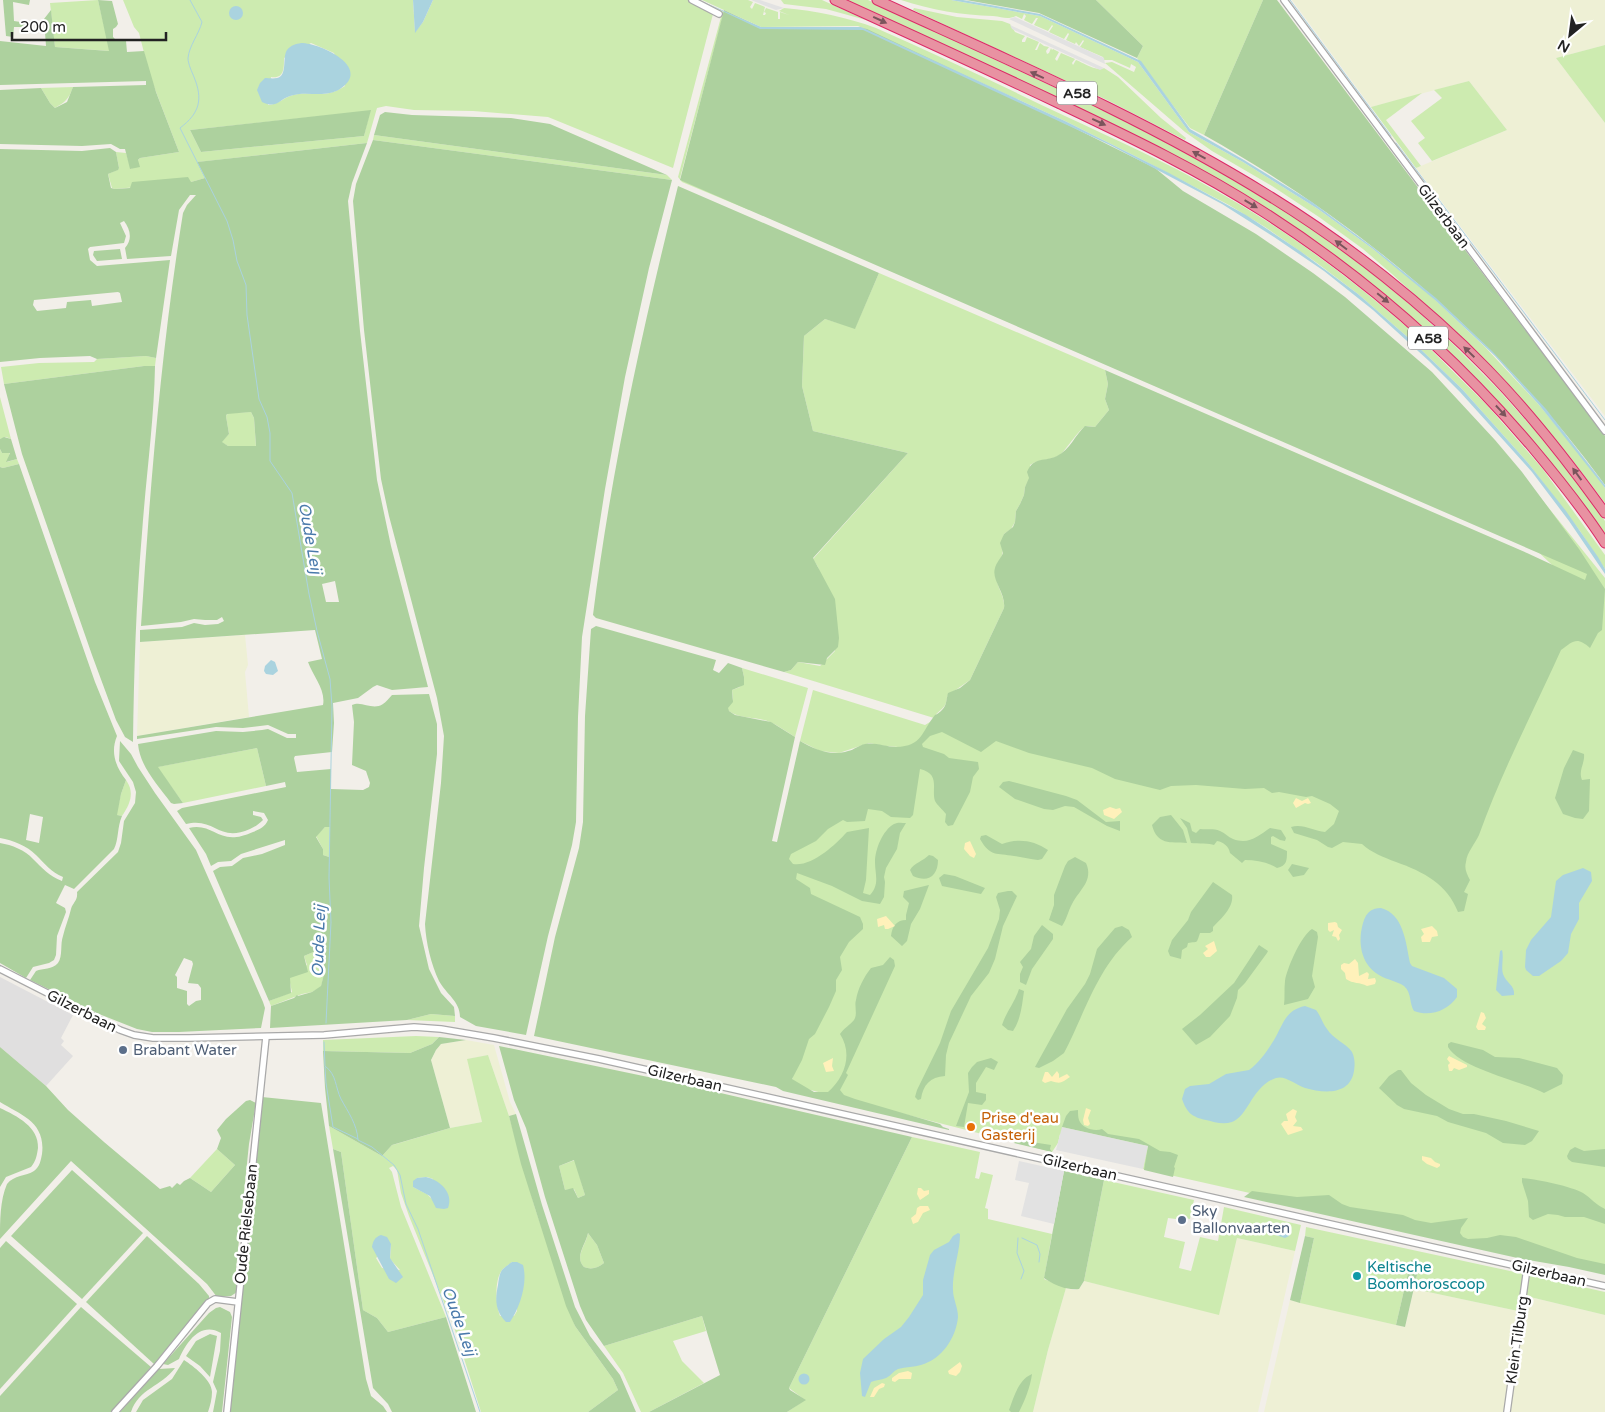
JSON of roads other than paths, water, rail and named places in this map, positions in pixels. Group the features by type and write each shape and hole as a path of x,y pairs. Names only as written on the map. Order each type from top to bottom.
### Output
{"highway":[{"name":"A58","path":"835,0 1148,146 1225,189 1299,235 1355,275 1391,305 1438,346 1474,382 1561,481 1605,543"},
{"name":"A58","path":"877,0 1158,132 1264,192 1314,225 1394,285 1451,334 1487,369 1522,407 1574,470 1605,514"}],"street":[{"path":"692,0 719,14"},
{"name":"Gilzerbaan","path":"1284,0 1605,431"},
{"name":"Gilzerbaan","path":"0,969 120,1030 134,1035 161,1038 318,1037 414,1028 456,1028 497,1041 526,1042 1605,1286"},
{"name":"Oude Rielsebaan","path":"227,1412 266,1037"},
{"name":"Klein Tilburg","path":"1507,1412 1528,1268"},
{"path":"115,1412 157,1366 208,1303 215,1299 238,1302"}],"water":[{"path":"413,0 433,0 423,22 415,33"},
{"path":"699,0 761,27 861,27 1065,121 1169,173 1246,215 1300,251 1358,294 1412,341 1462,389 1528,463 1566,511 1598,557 1605,569 1605,574 1569,521 1532,472 1460,392 1429,361 1373,310 1324,271 1222,204 1110,145 863,30 760,29"},
{"path":"951,0 963,0 1040,14 1141,61 1190,129 1312,202 1374,248 1436,298 1492,351 1546,409 1605,485 1605,488 1540,406 1495,356 1435,300 1373,249 1318,209 1243,162 1189,132 1138,62 1040,16"},
{"path":"233,6 239,6 243,13 239,20 233,20 229,16 229,10"},
{"path":"301,43 320,47 340,58 347,65 351,73 349,81 334,92 296,94 271,105 262,102 257,90 260,83 265,78 280,77 284,70 287,50 295,44"},
{"path":"271,660 275,662 278,671 273,675 266,674 264,671 265,666"},
{"path":"1583,868 1591,872 1592,881 1579,903 1579,919 1571,934 1568,953 1561,961 1539,976 1533,976 1525,967 1526,950 1531,940 1551,917 1556,881 1563,875"},
{"path":"1381,908 1395,916 1399,923 1403,931 1412,966 1444,978 1457,989 1457,997 1448,1006 1432,1013 1414,1011 1407,989 1404,986 1379,975 1368,965 1362,951 1362,928 1368,913"},
{"path":"1502,950 1503,974 1512,986 1514,995 1502,996 1496,990 1500,951"},
{"path":"1305,1006 1316,1010 1325,1027 1352,1052 1355,1062 1354,1071 1347,1085 1335,1091 1320,1091 1305,1088 1279,1077 1261,1088 1238,1119 1232,1122 1212,1122 1197,1117 1188,1111 1182,1099 1185,1089 1190,1086 1209,1084 1226,1074 1249,1070 1266,1052 1285,1019 1293,1011"},
{"path":"426,1177 441,1184 447,1192 449,1197 448,1208 436,1208 430,1196 413,1187 413,1181 417,1178"},
{"path":"1277,1229 1288,1231 1289,1236 1285,1238 1276,1235 1274,1232"},
{"path":"958,1233 960,1234 960,1241 953,1290 958,1317 957,1325 947,1347 929,1362 898,1369 886,1378 871,1382 865,1397 862,1396 860,1373 863,1359 884,1339 901,1327 909,1317 923,1295 923,1280 930,1255 934,1250 949,1242"},
{"path":"381,1235 387,1237 391,1244 390,1258 403,1277 396,1283 389,1279 372,1247 377,1237"},
{"path":"512,1262 523,1265 524,1287 517,1309 510,1322 506,1322 498,1309 496,1295 501,1272"},
{"path":"804,1373 810,1379 804,1385 798,1379"}],"waterway":[{"name":"Oude Leij","path":"190,0 202,22 188,58 197,85 199,99 196,111 180,128 227,221 237,261 246,285 247,315 259,399 267,417 270,433 270,461 292,493 309,594 330,679 332,706 329,878 331,922 326,1023"},
{"path":"1290,0 1391,136"},
{"path":"1396,143 1605,420"},
{"name":"Oude Leij","path":"324,1042 325,1066 334,1077 339,1095 354,1123 358,1140 372,1147 394,1165 400,1175 406,1204 418,1229 480,1412"},
{"name":"Oude Leij","path":"325,1067 333,1127 358,1139"},
{"path":"1018,1238 1017,1253 1024,1271 1021,1279"},
{"path":"1022,1238 1037,1245 1040,1254 1039,1262"}],"place":[{"name":"Brabant Water","path":"123,1050"},
{"name":"Prise d'eau Gasterij","path":"971,1127"},
{"name":"Sky Ballonvaarten","path":"1182,1220"},
{"name":"Keltische Boomhoroscoop","path":"1357,1276"}]}
